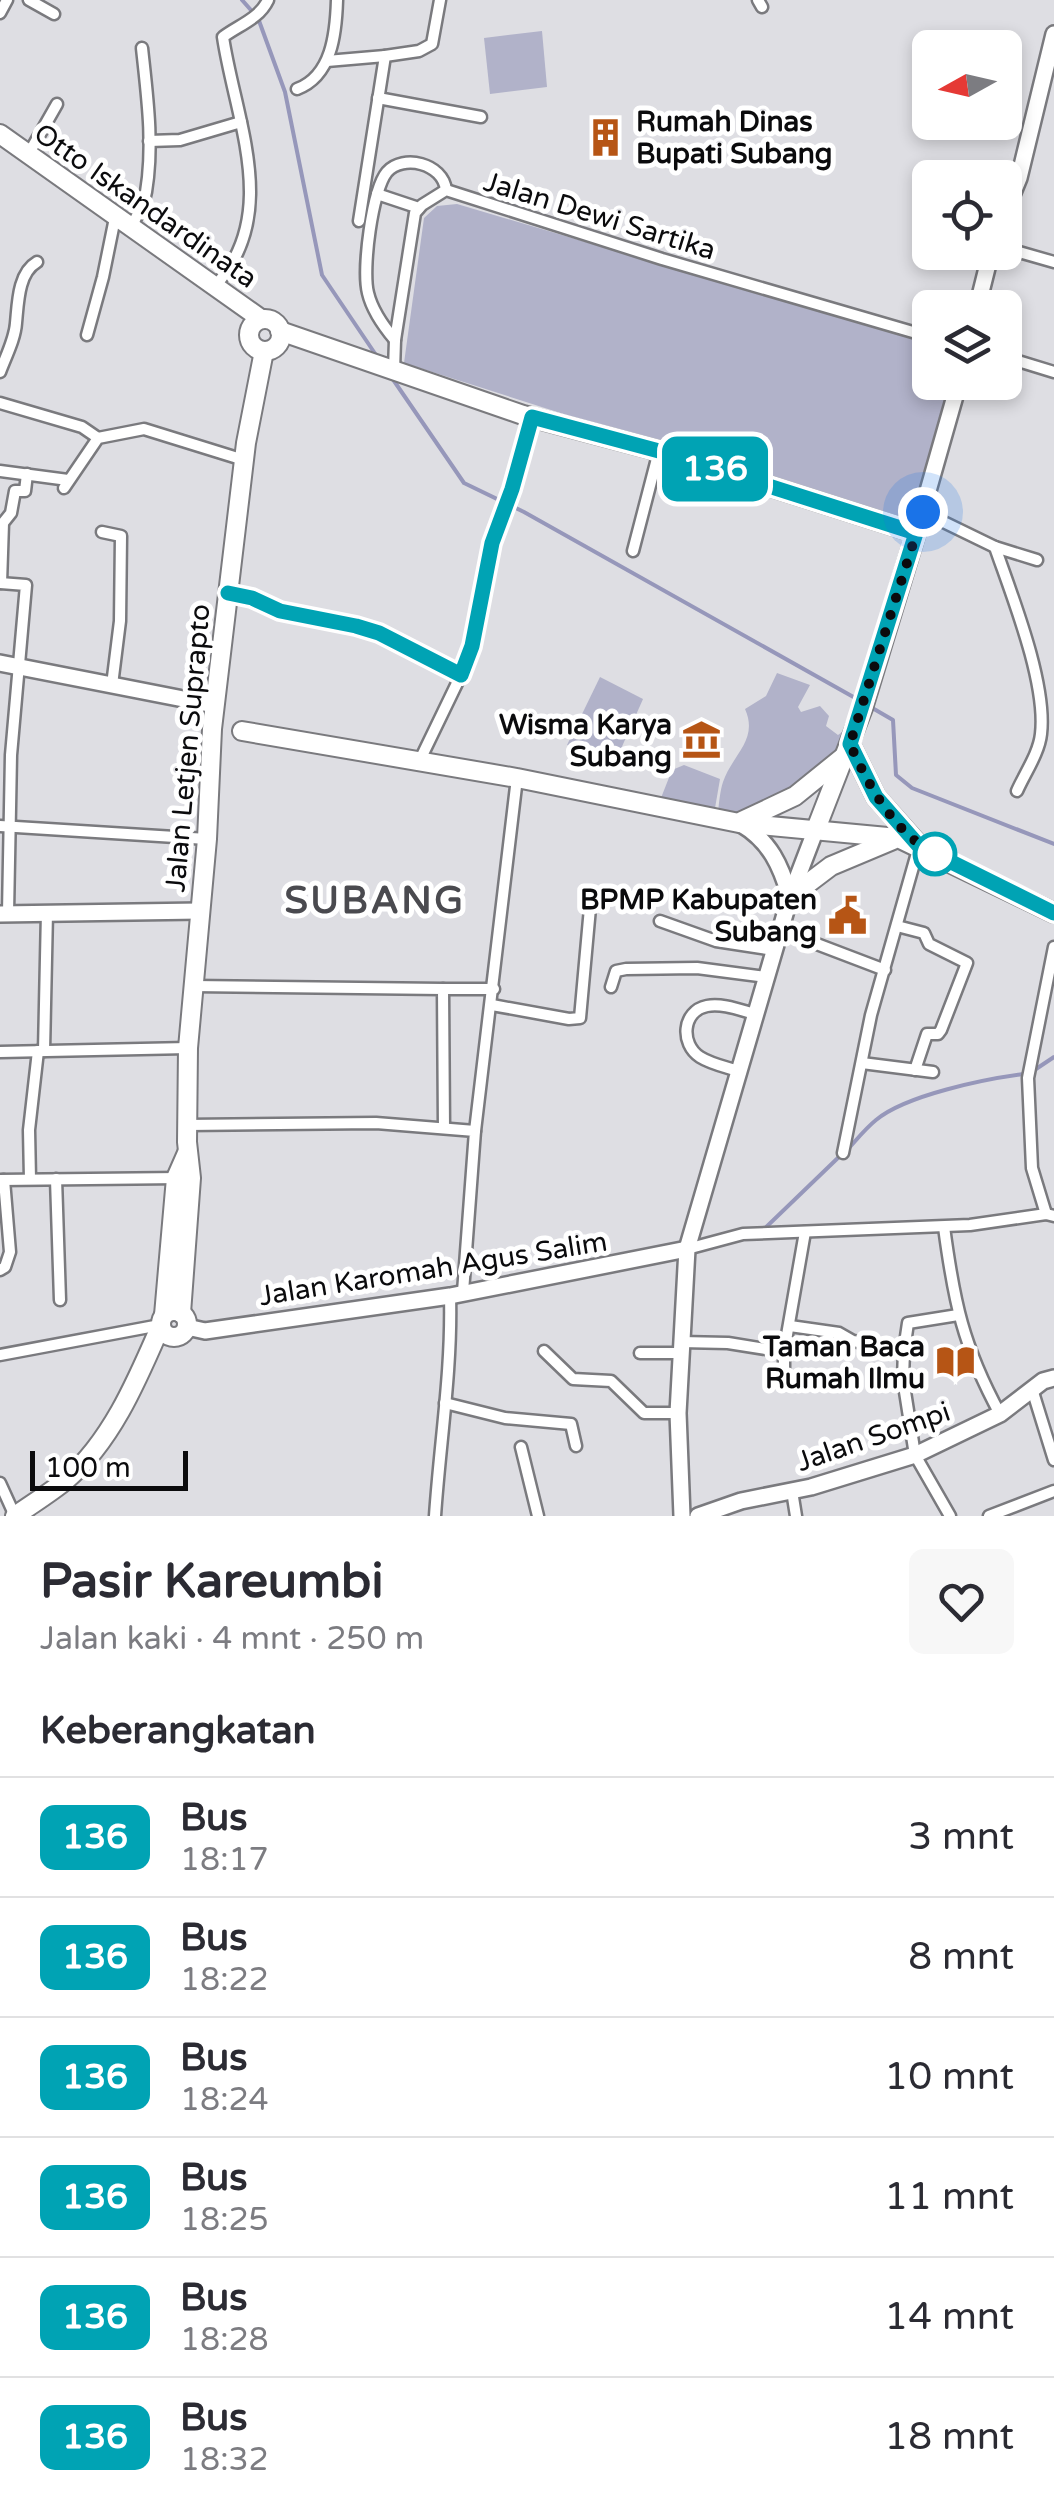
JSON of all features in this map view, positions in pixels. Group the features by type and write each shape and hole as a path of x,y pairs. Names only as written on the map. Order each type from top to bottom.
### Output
{"main road":[{"path":"1022,167 1054,34"},
{"name":"Otto Iskandardinata","path":"0,134 261,320"},
{"path":"280,331 277,345 264,351 254,348 249,339 250,329 261,320 275,323 280,331 532,417 659,451 916,533"},
{"name":"Jalan Letjen Suprapto","path":"174,1323 188,1152 192,986 208,839 210,746 244,460 264,351"},
{"path":"682,1516 678,1413 687,1249 790,897 864,703 954,400"},
{"path":"0,662 214,705 242,731 516,778 739,823 898,838 1054,913"},
{"path":"210,746 242,731"},
{"path":"739,823 795,796 848,749"},
{"path":"848,749 876,797 919,846"},
{"path":"739,823 764,841 783,873 790,897"},
{"path":"790,897 831,866 898,838"},
{"path":"4,914 200,910"},
{"name":"Jalan Karomah Agus Salim","path":"174,1323 205,1331 456,1294 687,1249"},
{"path":"15,1516 69,1478 116,1416 142,1368 174,1323"},
{"name":"Jalan Sompi","path":"698,1516 914,1454 1000,1414 1054,1378"}],"street":[{"path":"0,13 7,0"},
{"path":"30,0 54,14"},
{"path":"297,90 321,72 327,60 336,0"},
{"path":"327,60 419,51 432,44 440,0"},
{"path":"214,288 235,260 249,216 248,164 224,37 242,27 266,4"},
{"path":"130,230 146,195 149,141 142,48"},
{"path":"359,222 384,56"},
{"path":"378,98 481,117"},
{"path":"28,155 57,104"},
{"path":"149,141 180,140 241,122"},
{"path":"394,340 368,293 365,266 377,194 385,174 406,163 440,171 446,190"},
{"name":"Jalan Dewi Sartika","path":"419,208 446,190 662,259 912,332"},
{"path":"377,194 419,208 394,340 394,370"},
{"path":"87,334 114,218"},
{"path":"1022,253 1054,262"},
{"path":"0,372 16,324 15,311 26,272 37,262"},
{"path":"1022,362 1054,372"},
{"path":"0,403 82,427 98,438"},
{"path":"419,762 472,646 492,543 532,417"},
{"path":"0,471 66,484 98,438 144,429 244,460"},
{"path":"633,551 659,451"},
{"path":"4,914 6,748 20,666 26,585 0,583 3,523 11,513 15,491 25,491 27,474"},
{"path":"923,512 995,547 1037,560"},
{"path":"102,532 121,536 120,621 112,685"},
{"path":"995,547 1040,701 1041,735 1017,791"},
{"path":"228,593 252,598 280,611 379,633 461,675"},
{"path":"435,1516 456,1294 516,778"},
{"path":"5,826 208,839"},
{"path":"843,1154 871,1016 919,846"},
{"path":"492,1005 580,1018 590,908"},
{"path":"30,1180 29,1130 41,1051 47,912"},
{"path":"660,921 716,941 774,950"},
{"path":"897,926 924,933 929,944 967,963 941,1030 926,1034 915,1070"},
{"path":"780,930 885,970"},
{"path":"687,1249 743,1234 944,1227 1051,1218 1032,1168 1028,1078 1054,947"},
{"path":"611,987 616,970 644,968 697,968 766,978"},
{"path":"192,986 494,990"},
{"path":"444,988 444,1128"},
{"path":"738,1071 697,1055 688,1044 686,1025 693,1012 707,1006 755,1014"},
{"path":"0,1052 188,1048"},
{"path":"862,1063 933,1072"},
{"path":"187,1125 376,1122 475,1130"},
{"path":"0,1270 10,1252 2,1180 183,1178"},
{"path":"56,1179 60,1300"},
{"path":"944,1227 958,1315 974,1366 1000,1414"},
{"path":"784,1382 784,1352 805,1232"},
{"path":"950,1516 914,1454 905,1402 904,1350 908,1324 958,1315"},
{"path":"0,1355 174,1323"},
{"path":"790,1326 904,1350"},
{"path":"640,1353 728,1343 784,1352"},
{"path":"544,1351 572,1379 611,1381 644,1413 678,1413"},
{"path":"1032,1390 1054,1460"},
{"path":"445,1404 505,1418 571,1424 576,1446"},
{"path":"521,1447 538,1516"},
{"path":"0,1483 15,1516"},
{"path":"792,1491 796,1516"},
{"path":"989,1516 1012,1512 1054,1491"}],"shaded area":[{"path":"542,31 547,87 490,94 484,38"},
{"path":"457,204 912,339 912,400 950,400 919,512 896,520 404,363 424,218 437,206"},
{"path":"777,673 810,685 798,707 801,712 820,706 829,716 826,726 838,735 849,727 838,752 792,791 739,817 718,813 723,782 747,739 745,709 766,696"},
{"path":"600,677 643,699 613,767 567,745"},
{"path":"684,765 720,779 714,814 659,803 672,770"}],"waterway":[{"path":"242,0 258,18 285,92 322,275 378,358"},
{"path":"392,378 464,483 524,512 857,699"},
{"path":"874,709 893,720 896,775 912,788 1054,844"},
{"path":"1033,1071 1054,1057"},
{"path":"849,1148 876,1120 906,1103 968,1084 1024,1074"},
{"path":"762,1231 842,1154"}],"bus line":[{"name":"136","path":"228,593 252,598 280,611 379,633 461,675 472,646 492,543 532,417 659,451 916,533 850,744 876,797 919,846 1054,913"}],"place":[{"name":"Rumah Dinas Bupati Subang","path":"606,137"},
{"name":"Wisma Karya Subang","path":"702,740"},
{"name":"BPMP Kabupaten Subang","path":"847,915"},
{"name":"Taman Baca Rumah Ilmu","path":"955,1362"}],"district":[{"name":"SUBANG","path":"375,900"}],"route":[{"path":"923,512 850,744 876,797 919,846 938,856 935,854"}]}
